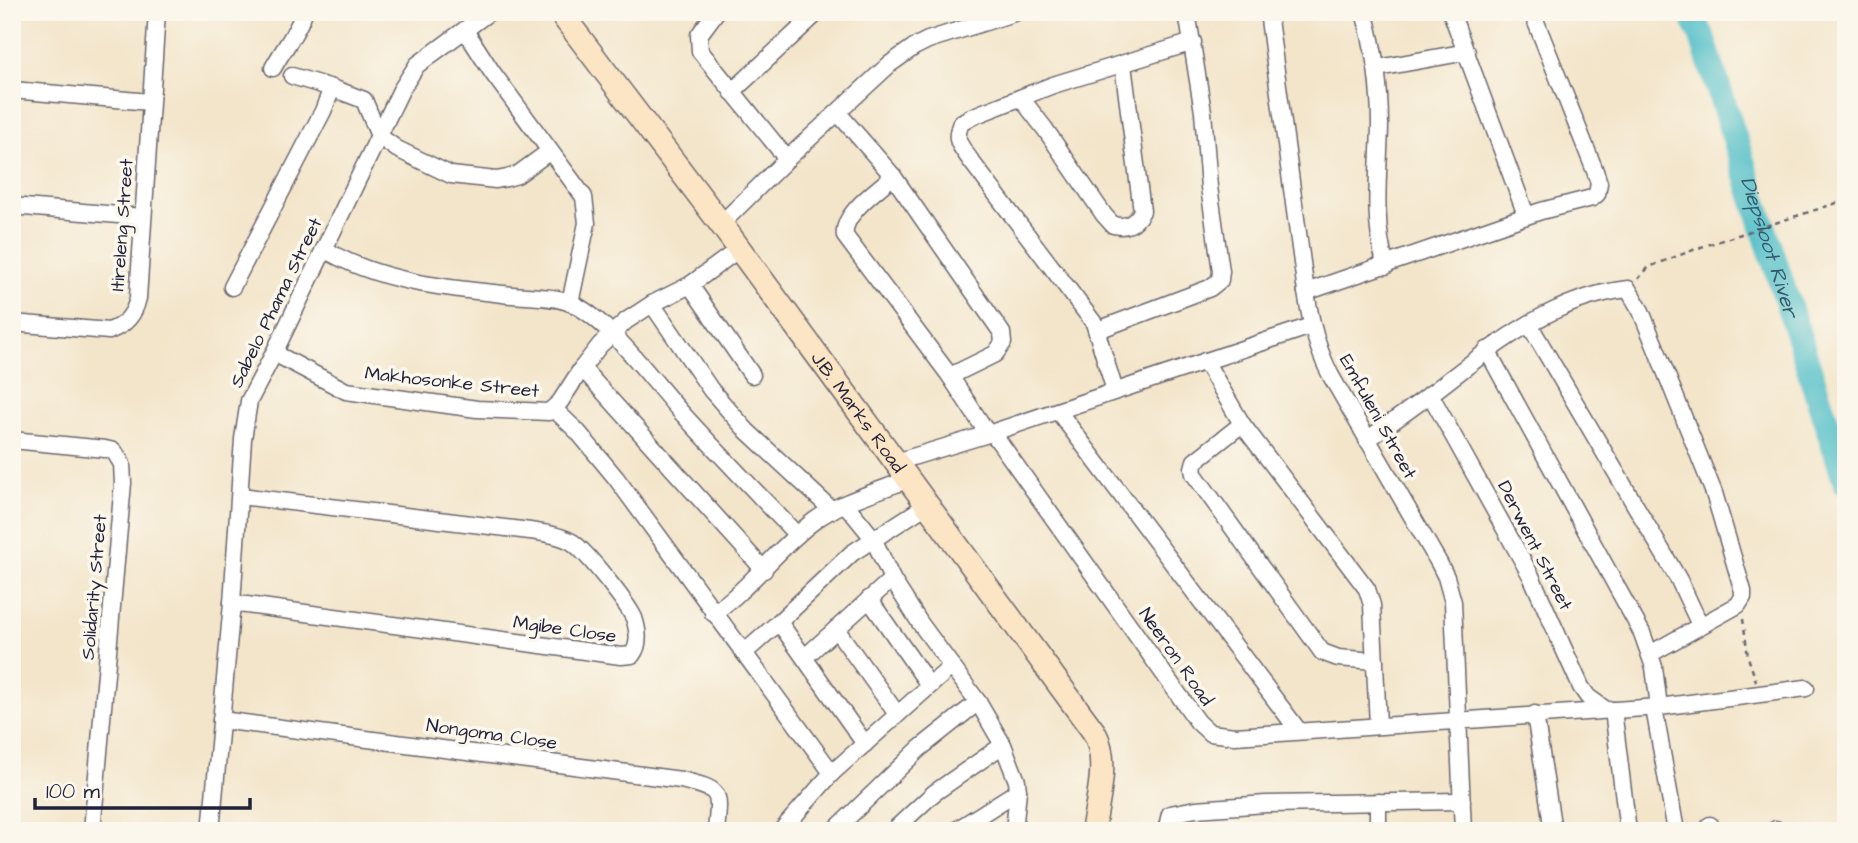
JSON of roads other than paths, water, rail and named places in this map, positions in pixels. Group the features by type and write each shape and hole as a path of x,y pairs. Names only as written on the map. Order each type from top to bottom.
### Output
{"street":[{"name":"Itireleng Street","path":"12,323 108,331 128,321 134,312 138,298 157,12"},
{"path":"274,68 284,47 301,23 304,12"},
{"name":"Sabelo Phama Street","path":"215,830 243,439 249,401 401,90 417,65 488,12"},
{"name":"J.B. Marks Road","path":"560,12 721,224 1083,715 1101,743 1102,769 1093,831"},
{"path":"716,12 699,35 700,51 787,159"},
{"path":"732,92 818,12"},
{"path":"721,224 890,64 928,40 1017,12"},
{"path":"1098,330 1210,288 1220,280 1203,112 1187,12"},
{"name":"Emfuleni Street","path":"1268,12 1311,326 1325,363 1438,563 1450,590 1463,831"},
{"path":"1364,12 1378,68 1378,221 1386,266"},
{"path":"1451,12 1526,215"},
{"path":"1306,292 1526,215 1592,198 1599,190 1595,170 1532,12"},
{"path":"465,30 492,72 584,197 587,223 570,303"},
{"path":"1115,391 1098,330 1088,313 958,142 957,134 961,123 1001,104 1053,85 1193,42"},
{"path":"1378,68 1467,52"},
{"path":"1021,98 1104,215 1113,225 1129,225 1137,220 1142,211 1124,65"},
{"path":"292,76 364,100 379,136 397,149 436,169 461,177 507,178 517,175 550,151"},
{"path":"232,287 323,111 332,88"},
{"path":"12,90 150,102"},
{"path":"838,113 893,176 1002,333 1003,343 995,354 950,376"},
{"name":"Neeron Road","path":"893,176 850,215 844,228 848,242 950,376 1198,722 1210,733 1235,736 1656,708 1806,688"},
{"path":"12,206 142,218"},
{"path":"324,249 345,262 395,277 570,303 591,316 611,334 695,428 797,535"},
{"name":"Makhosonke Street","path":"274,354 346,391 477,409 540,412 554,409 582,368 611,334 652,304 690,285 739,249"},
{"path":"690,285 752,375"},
{"path":"1367,440 1487,350 1529,324 1581,300 1628,289 1641,311 1714,493 1743,591 1738,606 1650,654"},
{"path":"652,304 711,390 747,431 873,538 891,579 978,702 1003,745 1018,791 1014,831"},
{"path":"1529,324 1679,580 1700,625"},
{"path":"713,613 764,570 814,521 902,470 990,433 1311,326"},
{"path":"1487,350 1642,633 1650,654 1676,831"},
{"path":"1205,361 1242,424 1367,589 1372,606 1378,725"},
{"path":"582,368 764,570"},
{"name":"Derwent Street","path":"1430,394 1531,576 1581,687 1588,697 1610,710"},
{"path":"554,409 578,432 617,478 832,773"},
{"path":"1058,411 1298,730"},
{"path":"1242,424 1195,461 1194,474 1322,652 1338,658 1375,661"},
{"name":"Solidarity Street","path":"12,440 105,449 114,451 122,464 123,483 92,831"},
{"name":"Mgibe Close","path":"232,604 621,656 629,656 634,652 638,638 633,618 627,608 583,552 561,537 240,496"},
{"path":"744,653 852,553 927,505"},
{"path":"805,657 891,579"},
{"path":"869,599 929,685"},
{"path":"779,622 865,744"},
{"path":"836,629 897,715"},
{"path":"781,831 832,773 952,666"},
{"path":"834,831 919,749 978,702"},
{"path":"1610,710 1628,831"},
{"path":"1535,715 1553,831"},
{"name":"Nongoma Close","path":"221,720 681,780 713,789 717,793 719,805 716,831"},
{"path":"893,831 942,787 1003,745"},
{"path":"955,831 1018,791"},
{"path":"1166,831 1170,814 1178,811 1266,804 1462,801"},
{"path":"1378,802 1378,831"}],"waterway":[{"name":"Diepsloot River","path":"1691,12 1702,37 1846,483"}]}
